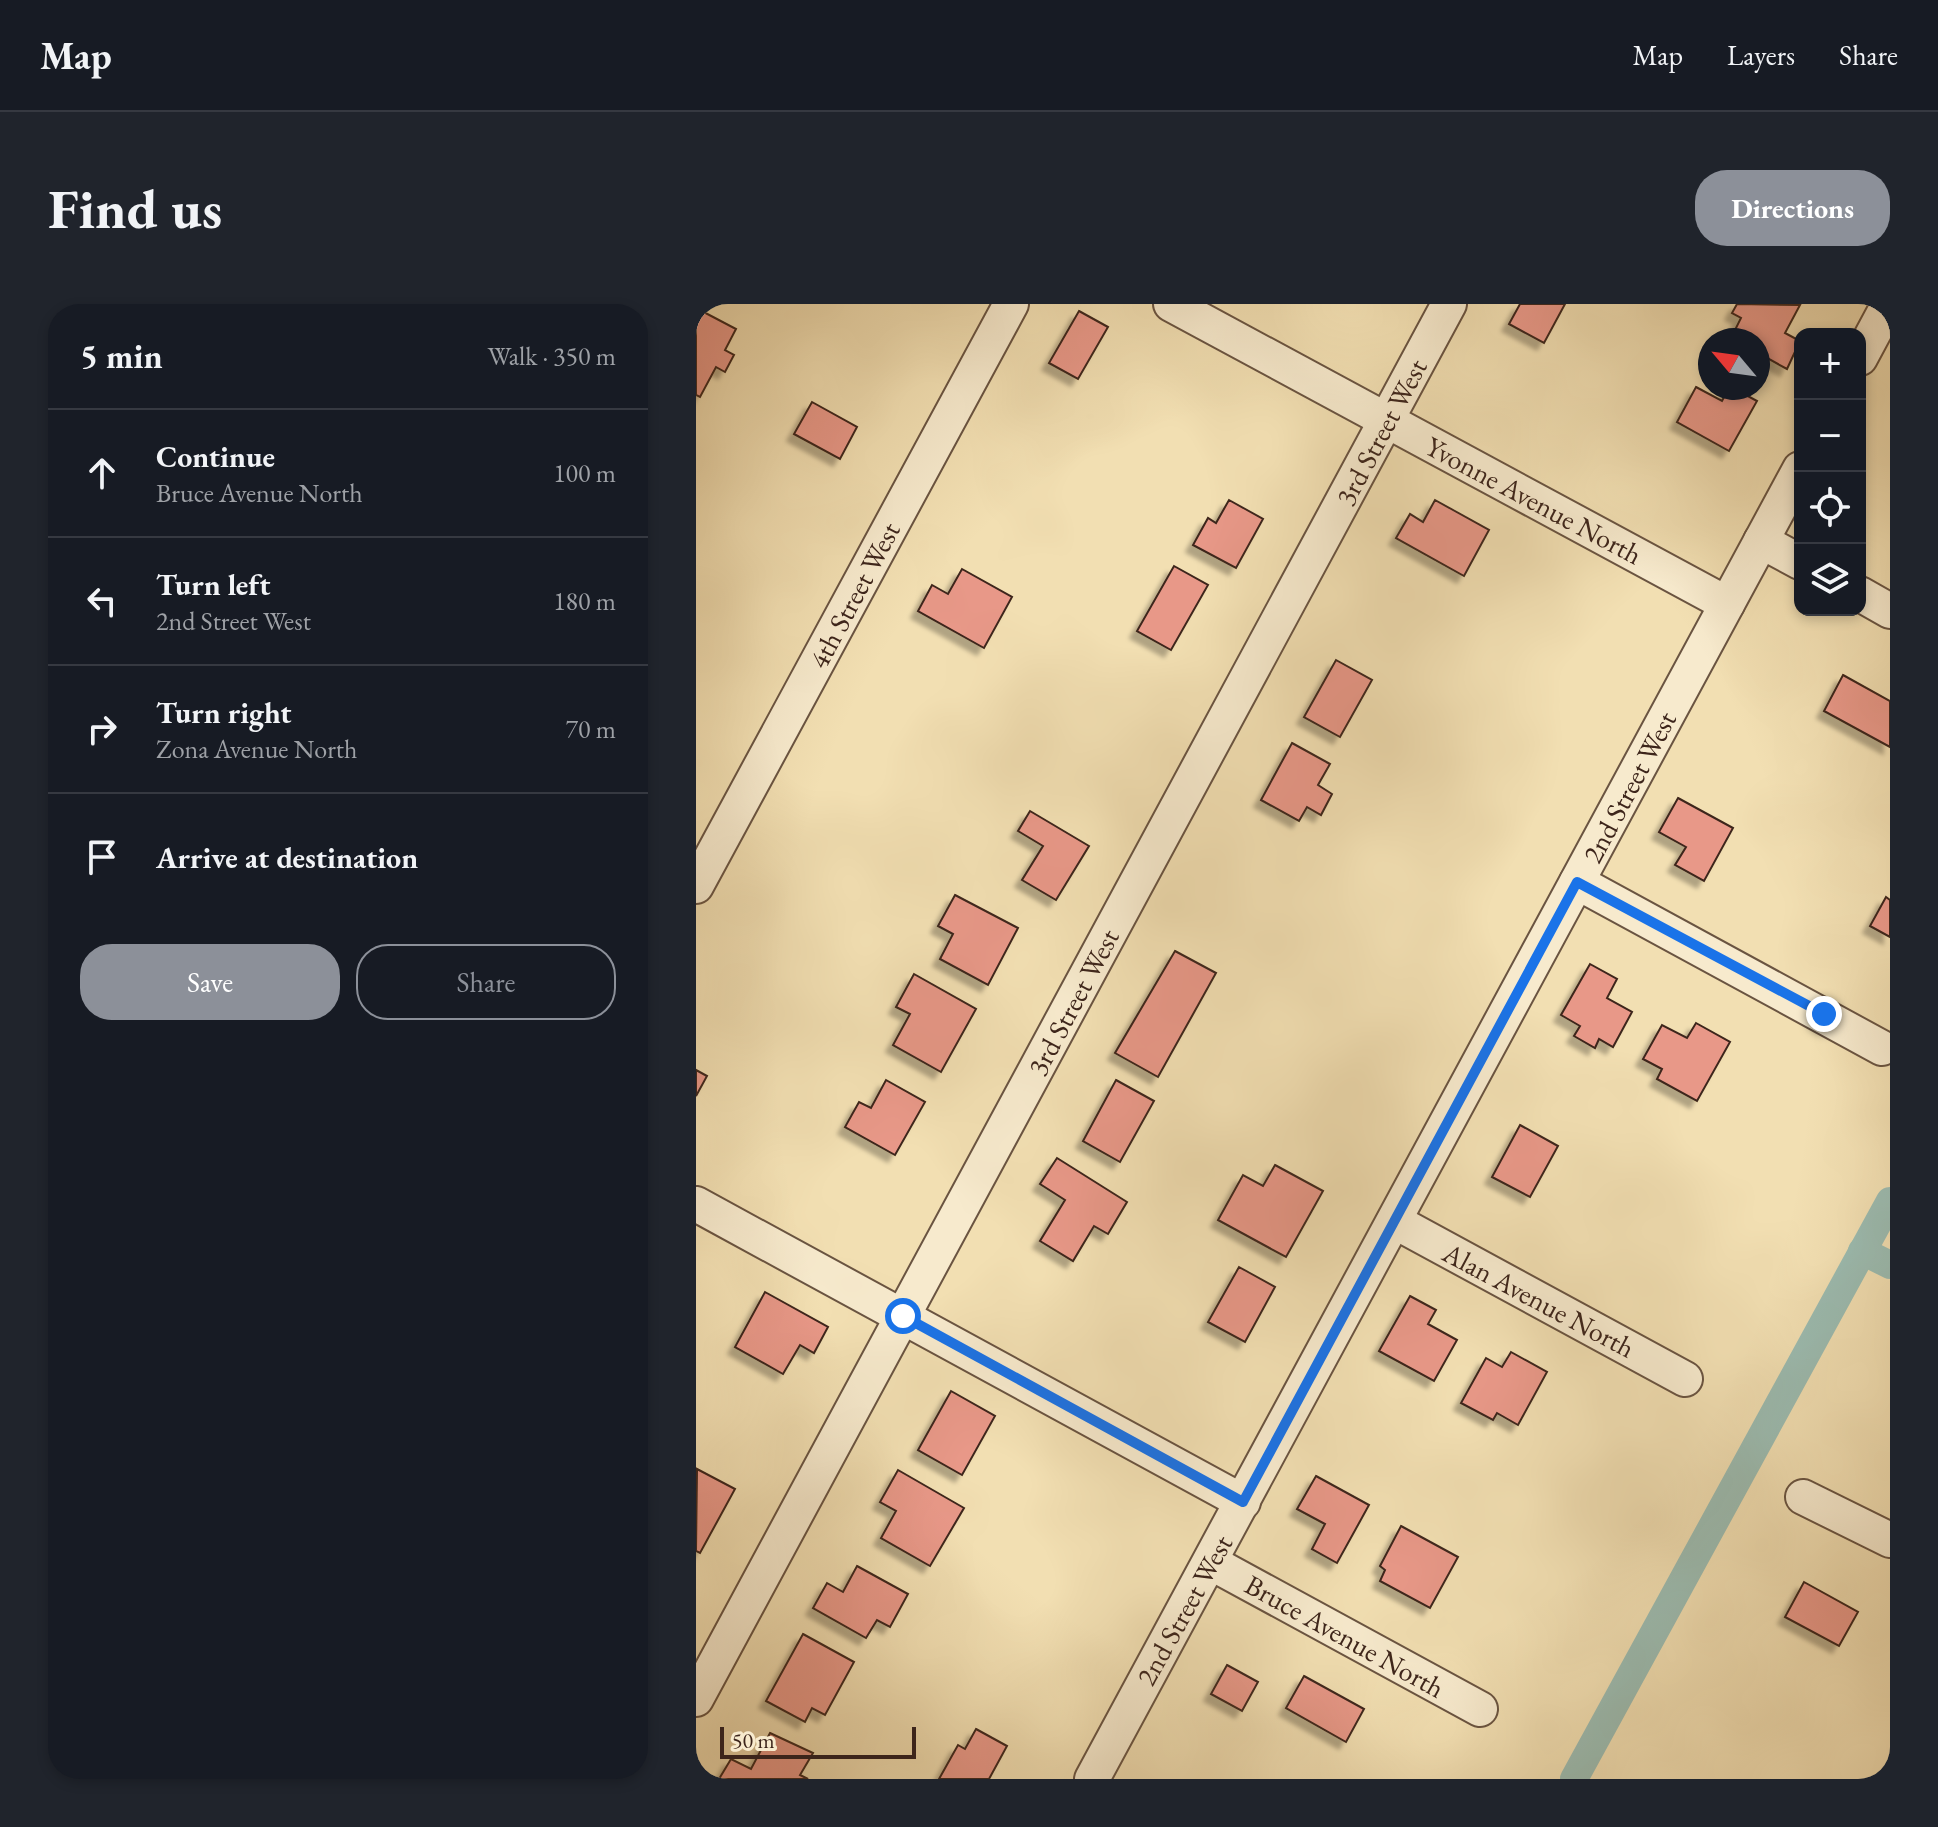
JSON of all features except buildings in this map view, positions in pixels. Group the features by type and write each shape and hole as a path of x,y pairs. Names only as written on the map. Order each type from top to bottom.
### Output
{"street":[{"name":"4th Street West","path":"696,886 1011,304"},
{"name":"Yvonne Avenue North","path":"1171,304 1727,604"},
{"name":"3rd Street West","path":"696,1699 1449,304"},
{"path":"1866,347 1889,304"},
{"name":"2nd Street West","path":"1092,1779 1798,472"},
{"path":"1761,541 1794,559"},
{"path":"1866,597 1890,611"},
{"path":"1577,882 1882,1048"},
{"path":"696,1204 1243,1502"},
{"name":"Alan Avenue North","path":"1394,1221 1685,1379"},
{"path":"1803,1497 1890,1540"},
{"name":"Bruce Avenue North","path":"1210,1562 1480,1709"}],"waterway":[{"path":"1574,1779 1890,1201"},
{"path":"1862,1251 1890,1265"}],"route":[{"path":"903,1316 1243,1502 1577,882 1824,1014"}]}
